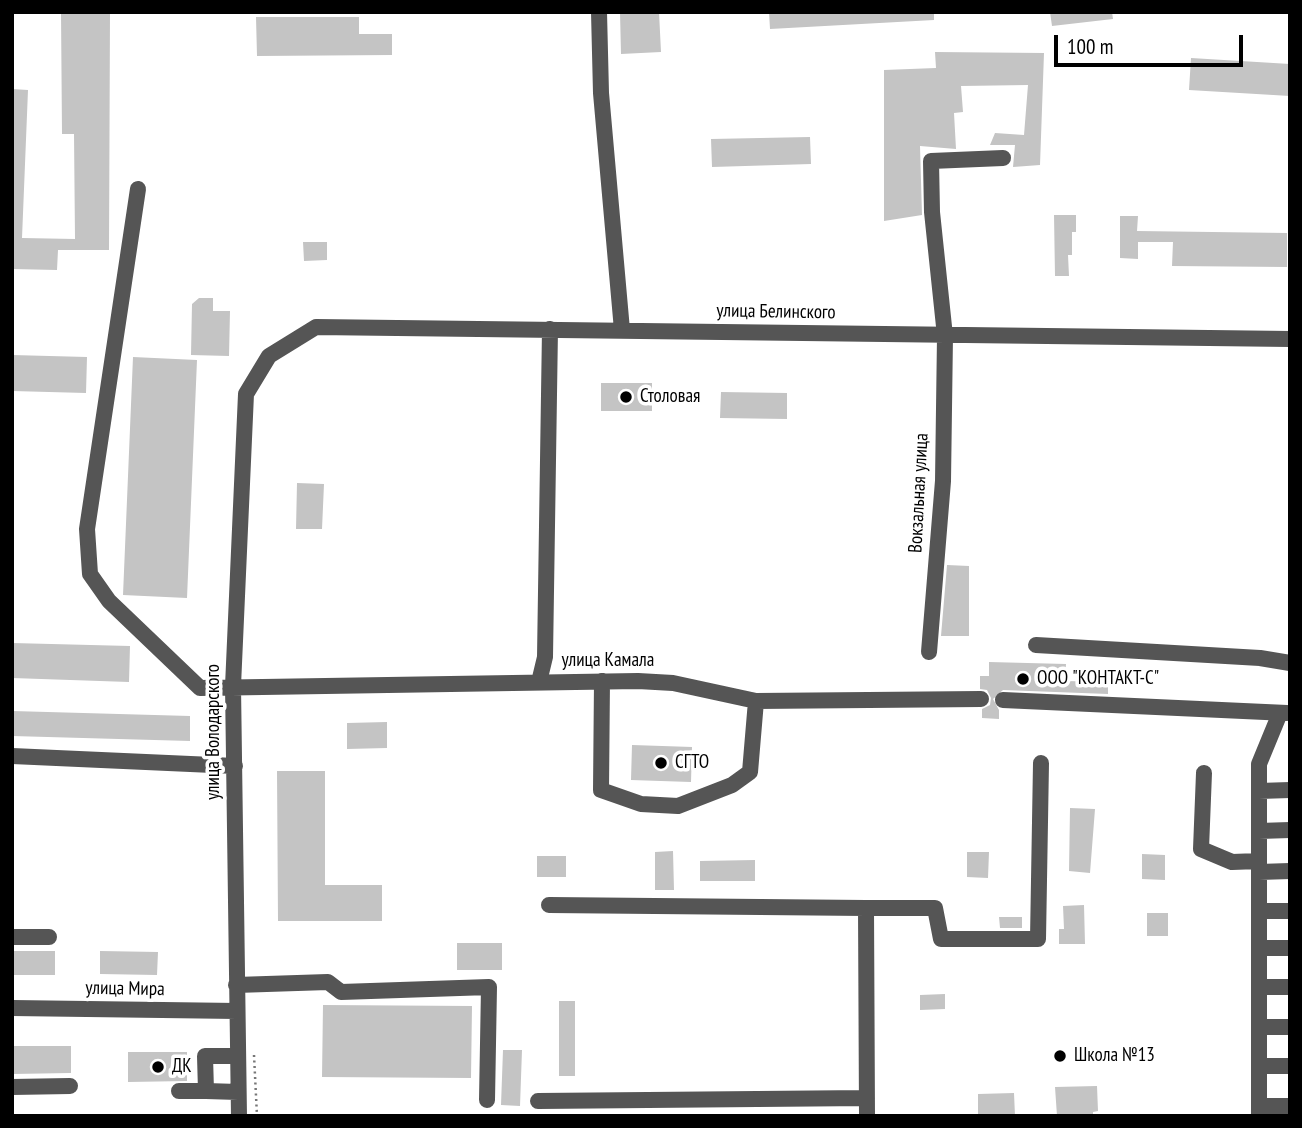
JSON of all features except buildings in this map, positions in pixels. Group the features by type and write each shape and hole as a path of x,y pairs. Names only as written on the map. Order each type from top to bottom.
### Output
{"street":[{"path":"598,12 601,93 622,330"},
{"name":"Вокзальная улица","path":"929,652 943,481 945,336 932,212 932,161 1003,158"},
{"name":"улица Камала","path":"138,189 87,529 90,575 109,601 200,688 602,681 673,683 756,701 981,699"},
{"name":"улица Белинского","path":"269,356 316,327 1290,339"},
{"path":"539,682 545,657 550,329"},
{"name":"улица Володарского","path":"239,1116 233,686 246,394 269,356"},
{"path":"1036,645 1260,658 1290,663"},
{"path":"602,681 601,790 641,804 678,806 732,785 750,772 756,701"},
{"path":"1003,700 1285,713 1259,764 1259,1111 1290,1106"},
{"path":"12,756 235,766"},
{"path":"549,905 935,908 941,939 1038,939 1041,762"},
{"path":"1204,773 1202,849 1231,862 1290,871"},
{"path":"1259,791 1290,790"},
{"path":"1259,831 1290,830"},
{"path":"866,908 867,1116"},
{"path":"1259,911 1290,911"},
{"path":"12,937 50,937"},
{"path":"1259,948 1290,948"},
{"path":"236,985 328,982 341,992 489,987 487,1100"},
{"path":"1259,987 1290,987"},
{"name":"улица Мира","path":"12,1008 237,1011"},
{"path":"1259,1027 1290,1027"},
{"path":"206,1091 205,1056 237,1056"},
{"path":"1259,1066 1290,1066"},
{"path":"12,1087 70,1086"},
{"path":"179,1091 238,1092"},
{"path":"538,1101 867,1098"}],"place":[{"name":"Столовая","path":"626,397"},
{"name":"ООО \"КОНТАКТ-С\"","path":"1023,679"},
{"name":"СГТО","path":"661,763"},
{"name":"Школа №13","path":"1060,1056"},
{"name":"ДК","path":"158,1067"}]}
